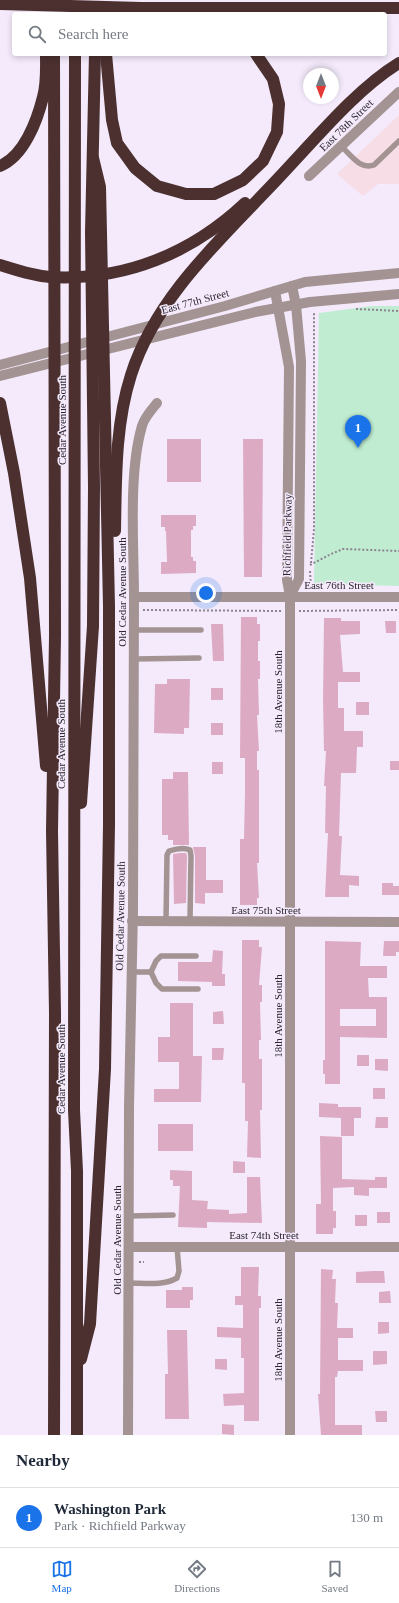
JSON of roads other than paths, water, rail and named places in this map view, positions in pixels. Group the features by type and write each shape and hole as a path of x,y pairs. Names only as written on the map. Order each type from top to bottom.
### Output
{"highway":[{"path":"54,0 54,12"},
{"path":"75,0 75,12"},
{"path":"96,0 96,12"},
{"path":"0,4 141,8 399,8"},
{"path":"141,8 152,12"},
{"path":"0,166 7,163 25,143 36,119 43,97 46,56"},
{"name":"Cedar Avenue South","path":"54,56 54,636 52,831 55,1013 54,1435"},
{"name":"Cedar Avenue South","path":"75,56 76,308 74,1110 77,1171 77,1435"},
{"path":"77,1377 90,1324 105,1069 109,825 109,606 99,390 97,307 96,232 100,187 93,158 95,56"},
{"path":"106,56 112,120 117,143 135,168 157,186 186,194 214,194 244,180 263,161 277,132 280,104 273,79 257,56"},
{"path":"0,265 49,277 77,277 104,275 156,261 211,232 236,212 320,134 380,75 399,64"},
{"path":"109,606 113,583 119,433 131,375 145,341 164,308 187,276 320,134"},
{"path":"74,904 94,626 99,390"},
{"path":"1,407 14,473 30,578 52,831"}],"street":[{"name":"East 78th Street","path":"309,176 342,147 399,92"},
{"name":"East 77th Street","path":"0,365 125,333 305,282 399,273"},
{"name":"Richfield Parkway","path":"290,596 299,579 300,361 296,305 292,286"},
{"name":"Richfield Parkway","path":"276,291 289,367 287,580 290,596"},
{"path":"0,376 184,328 255,312 310,302 399,294"},
{"name":"Old Cedar Avenue South","path":"128,1435 134,486 142,424 157,402"},
{"name":"18th Avenue South","path":"290,596 290,1435"},
{"name":"East 76th Street","path":"134,597 399,597"},
{"name":"East 75th Street","path":"132,921 290,923 399,922"},
{"name":"East 74th Street","path":"129,1247 399,1247"}],"lane":[{"path":"342,147 358,163 369,166 374,165 399,141"},
{"path":"134,630 201,630"},
{"path":"134,659 199,658"},
{"path":"166,921 168,851 174,849 187,849 190,850 191,856 190,921"},
{"path":"196,956 161,956 157,958 151,972 156,983 162,990 198,990"},
{"path":"131,972 151,972"},
{"path":"129,1216 173,1215"},
{"path":"129,1283 161,1283 172,1281 177,1278 179,1272 177,1247"}],"place":[{"name":"Washington Park","path":"358,448"}]}
